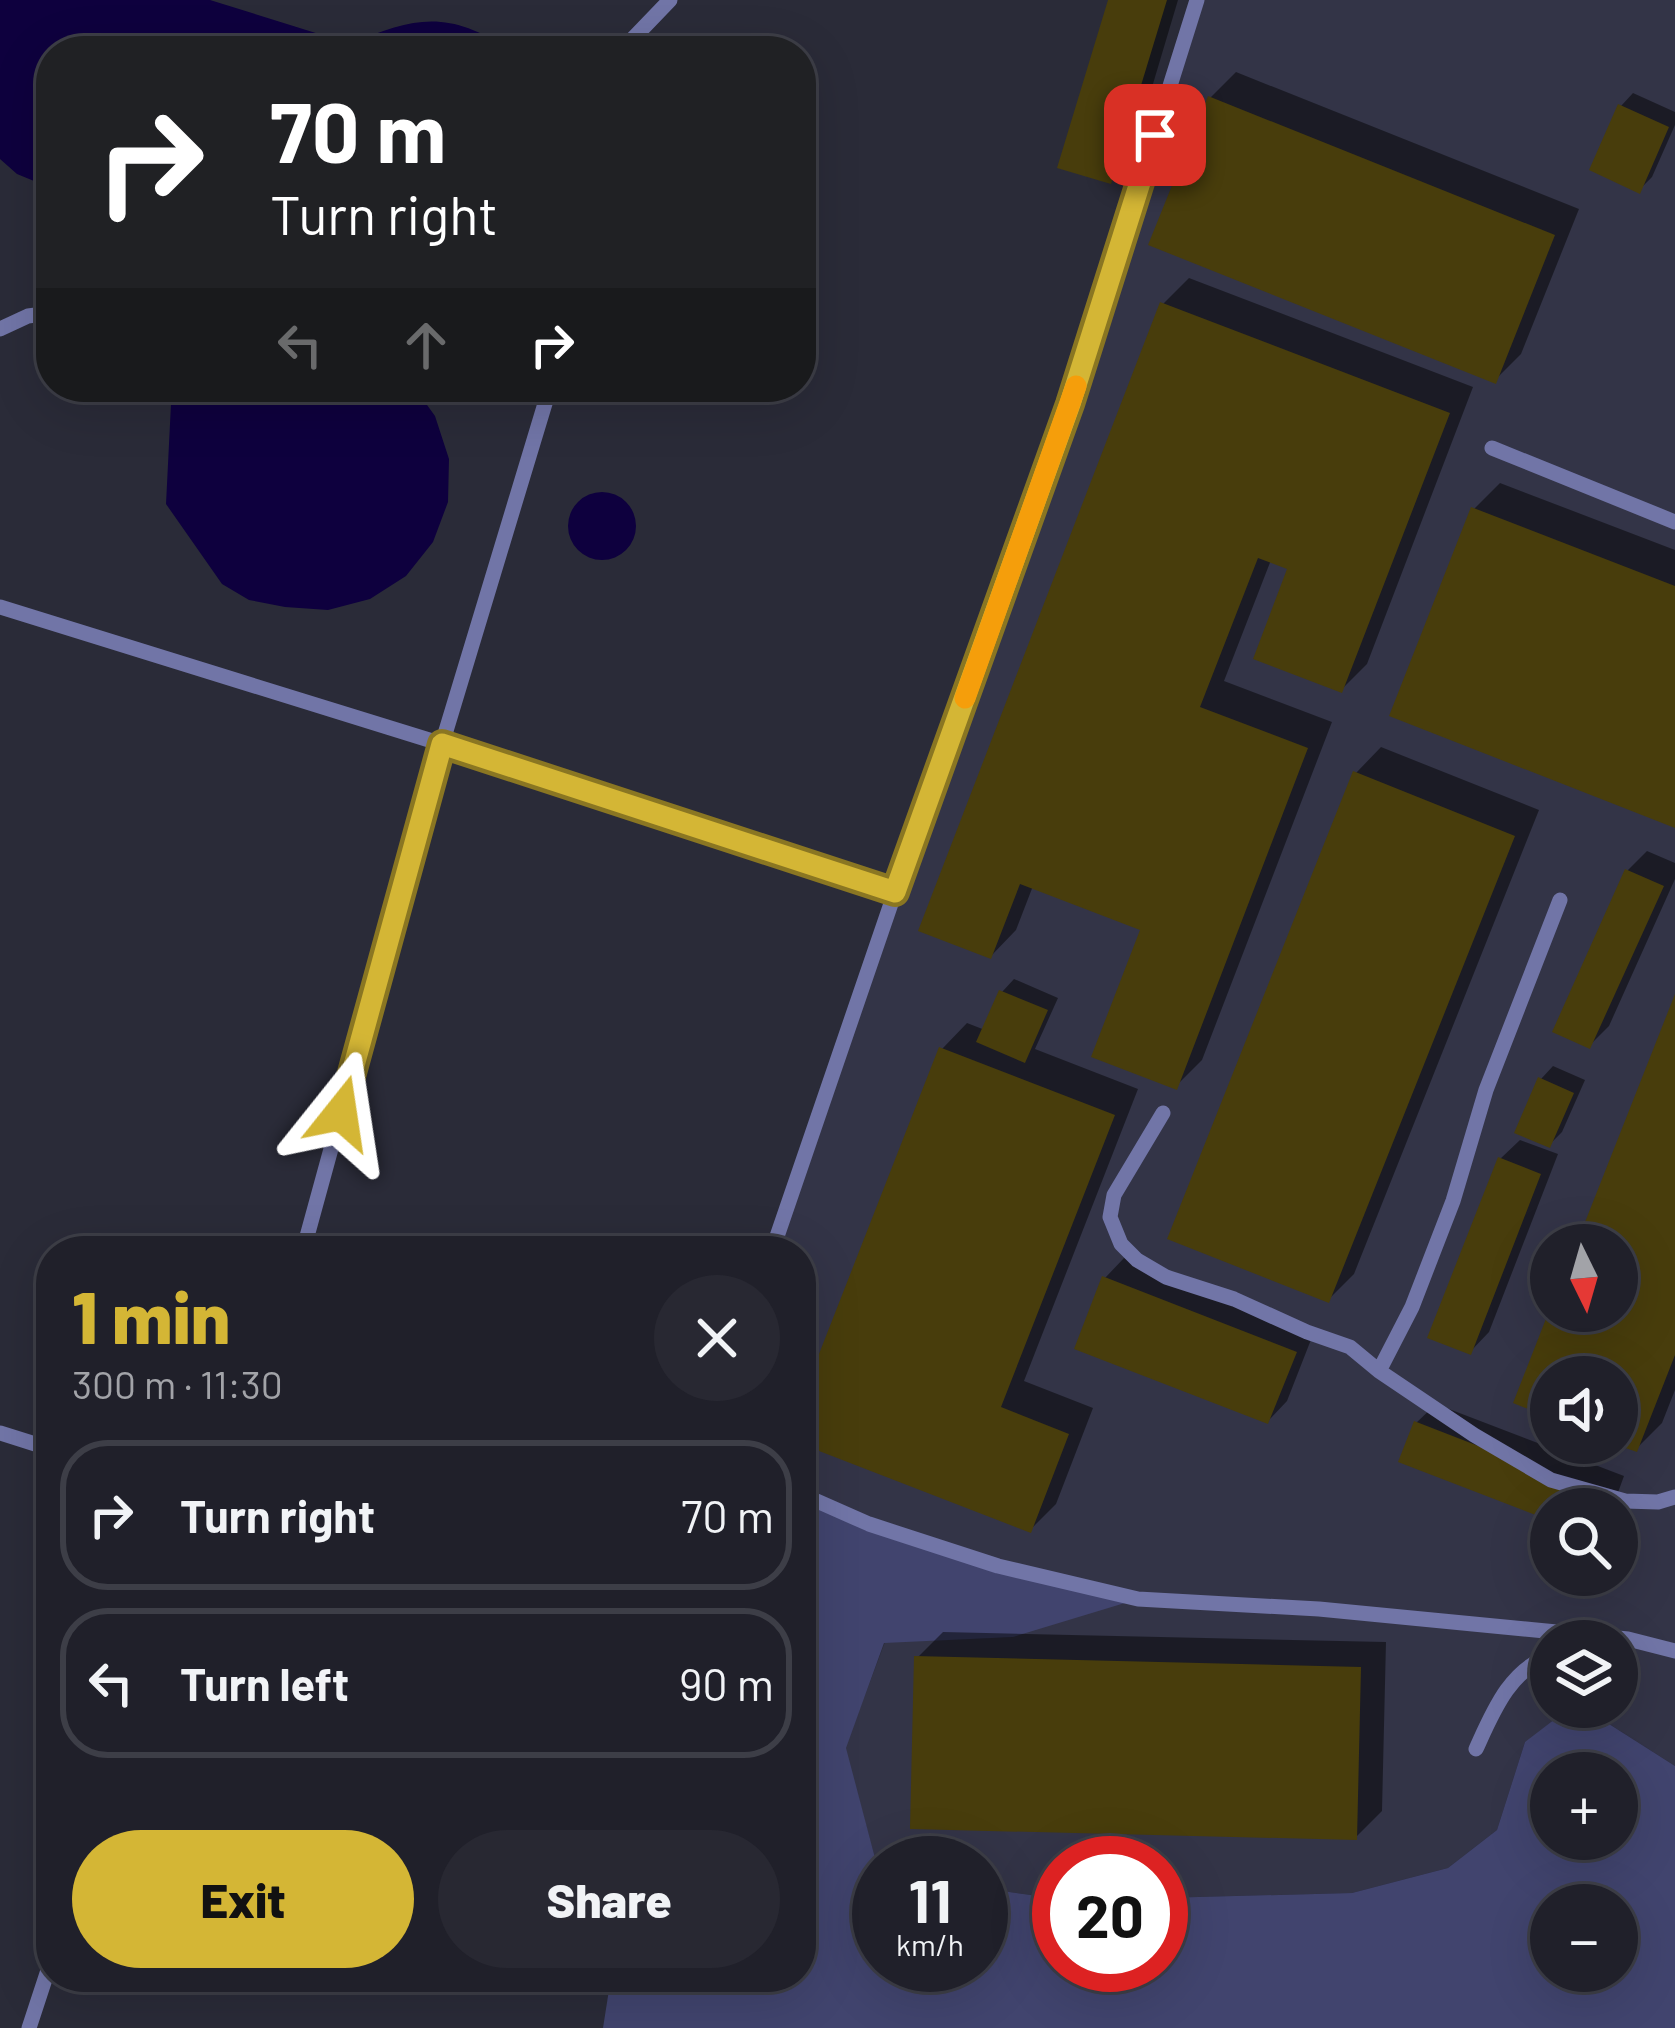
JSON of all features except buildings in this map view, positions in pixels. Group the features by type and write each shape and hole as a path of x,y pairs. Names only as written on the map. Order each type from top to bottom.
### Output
{"lane":[{"path":"635,36 670,0"},
{"path":"777,1236 1070,404 1197,0"},
{"path":"0,328 36,315"},
{"path":"307,1236 442,744 545,402"},
{"path":"1492,448 1675,522"},
{"path":"0,607 895,892"},
{"path":"1379,1371 1412,1307 1445,1222 1486,1090 1560,900"},
{"path":"1162,1113 1114,1195 1110,1216 1121,1244 1137,1260 1166,1277 1350,1347 1474,1435 1551,1480 1625,1501 1658,1502 1675,1497"},
{"path":"0,1433 36,1444"},
{"path":"816,1501 869,1524 998,1566 1138,1598 1318,1609 1530,1631"},
{"path":"1638,1643 1675,1651"},
{"path":"1476,1749 1496,1704 1530,1669"},
{"path":"29,2028 41,1992"}],"shaded area":[{"path":"0,0 210,0 325,36 36,36 36,182 0,159"},
{"path":"1197,0 1675,0 1675,1766 1615,1728 1638,1728 1638,1620 1530,1620 1530,1728 1590,1728 1525,1742 1497,1830 1448,1868 1352,1893 1188,1897 1188,1836 1032,1836 1032,1895 1008,1892 1008,1836 869,1836 845,1748 885,1642 1013,1637 998,1566 816,1499 816,1236 777,1236 1070,404"},
{"path":"414,23 450,23 485,36 372,36"},
{"path":"425,402 435,416 449,459 448,502 433,542 406,576 370,599 328,610 249,600 222,584 166,504 171,404"},
{"path":"602,492 626,502 636,526 626,550 602,560 578,550 568,526 578,502"},
{"path":"816,1501 869,1524 1138,1599 1013,1637 884,1643 846,1748 869,1836 852,1836 852,1992 1008,1992 1008,1892 1032,1895 1032,1992 1188,1992 1188,1897 1352,1893 1448,1868 1497,1830 1525,1742 1543,1728 1615,1728 1675,1766 1675,2028 603,2028 609,1992 816,1992"}],"slow traffic":[{"path":"965,698 1076,386"}],"route":[{"path":"341,1113 442,744 895,892 1070,404 1155,135"}]}
